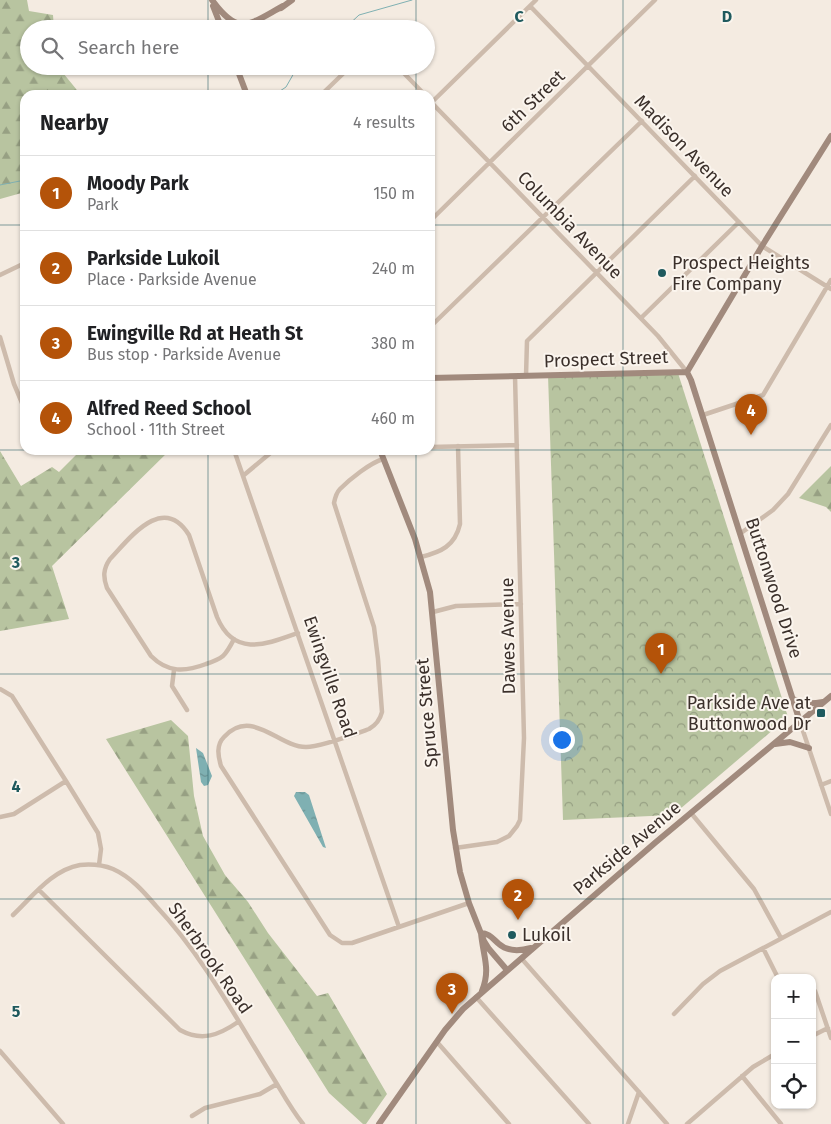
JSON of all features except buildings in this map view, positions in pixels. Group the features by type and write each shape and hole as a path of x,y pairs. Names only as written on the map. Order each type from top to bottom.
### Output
{"street":[{"path":"211,0 227,18 232,20"},
{"path":"211,0 219,20"},
{"path":"262,20 292,0"},
{"path":"435,98 536,0"},
{"name":"6th Street","path":"435,216 655,0"},
{"path":"257,20 283,6"},
{"name":"Madison Avenue","path":"530,6 762,246 829,288"},
{"path":"239,75 245,90"},
{"path":"326,90 342,75"},
{"path":"406,75 420,90"},
{"name":"Columbia Avenue","path":"435,106 641,318 687,372"},
{"path":"435,322 642,121"},
{"name":"Prospect Street","path":"435,378 687,372 762,246 831,136"},
{"path":"526,376 526,341 695,176"},
{"path":"641,318 739,222"},
{"path":"0,275 20,265"},
{"path":"702,415 763,395 829,288 831,280"},
{"path":"0,337 20,398"},
{"name":"Buttonwood Drive","path":"687,372 831,814"},
{"name":"Dawes Avenue","path":"455,848 503,840 513,832 520,820 524,738 515,376"},
{"path":"741,533 781,503 831,425"},
{"path":"435,447 517,445"},
{"path":"421,557 442,551 448,547 458,531 460,524 458,446"},
{"name":"Ewingville Road","path":"236,455 399,927"},
{"path":"244,475 268,455"},
{"name":"Spruce Street","path":"382,455 421,557 433,612 455,848 460,872 469,903 481,933 489,949 507,970"},
{"path":"383,459 375,462 340,489 334,503 374,627 382,712 378,722 369,729 312,747 295,746 268,730 256,726 245,726 237,728 226,735 222,739 218,751 221,766 330,935 342,943 352,943 469,903"},
{"path":"234,639 226,654 216,661 192,669 174,670 161,665 151,656 104,582 104,570 110,558 146,522 158,518 171,519 185,530 220,624 234,639 244,644 258,645 298,633"},
{"path":"433,612 456,606 521,604"},
{"path":"174,670 172,681 174,690 187,710"},
{"path":"0,689 12,696 98,833 101,849 99,865"},
{"name":"Parkside Avenue","path":"437,1042 448,1027 476,997 831,696"},
{"path":"793,699 803,704 824,702"},
{"path":"774,744 790,742 809,748"},
{"path":"0,817 14,814 66,781"},
{"path":"821,785 831,781"},
{"path":"691,813 754,888 781,938"},
{"name":"Sherbrook Road","path":"13,915 55,876 72,867 90,864 99,865 114,870 129,879 161,911 194,953 303,1124"},
{"path":"39,890 180,1030 194,1036 208,1036 223,1032 238,1022"},
{"path":"674,1014 711,977 831,912"},
{"path":"482,992 486,982 488,967 481,933 486,933 501,946 508,949 516,950 534,947"},
{"path":"763,948 776,974"},
{"path":"521,958 668,1124"},
{"path":"816,994 831,1038"},
{"path":"476,997 589,1124"},
{"path":"816,1034 828,1028"},
{"path":"379,1124 437,1042 509,1124"},
{"path":"0,1051 63,1124"},
{"path":"687,1124 753,1067 771,1056"},
{"path":"742,1076 781,1124"},
{"path":"192,1116 206,1108 260,1094 277,1084"},
{"path":"628,1124 639,1092"}],"green space":[{"path":"0,0 27,0 29,11 53,15 53,20 20,20 20,75 65,75 77,90 20,90 20,193 0,199"},
{"path":"677,370 788,717 673,815 563,820 548,375"},
{"path":"0,451 21,486 52,467 59,472 76,455 165,455 52,566 69,619 0,631"},
{"path":"831,466 831,512 826,507 799,498"},
{"path":"171,720 188,736 194,796 203,836 225,875 248,902 268,933 317,996 328,993 387,1094 366,1124 363,1124 329,1093 106,739"}],"water":[{"path":"196,748 203,753 212,776 208,785 204,786 201,782"},
{"path":"296,792 305,792 309,795 326,848 323,847 294,796"}],"waterway":[{"path":"354,20 359,15 412,0"},
{"path":"282,90 286,87 293,75"},
{"path":"0,185 20,181"}],"place":[{"name":"Prospect Heights Fire Company","path":"662,273"},
{"name":"Alfred Reed School","path":"751,435"},
{"name":"Moody Park","path":"661,674"},
{"name":"Parkside Ave at Buttonwood Dr","path":"821,713"},
{"name":"Parkside Lukoil","path":"518,920"},
{"name":"Lukoil","path":"512,935"},
{"name":"Ewingville Rd at Heath St","path":"452,1014"}]}
